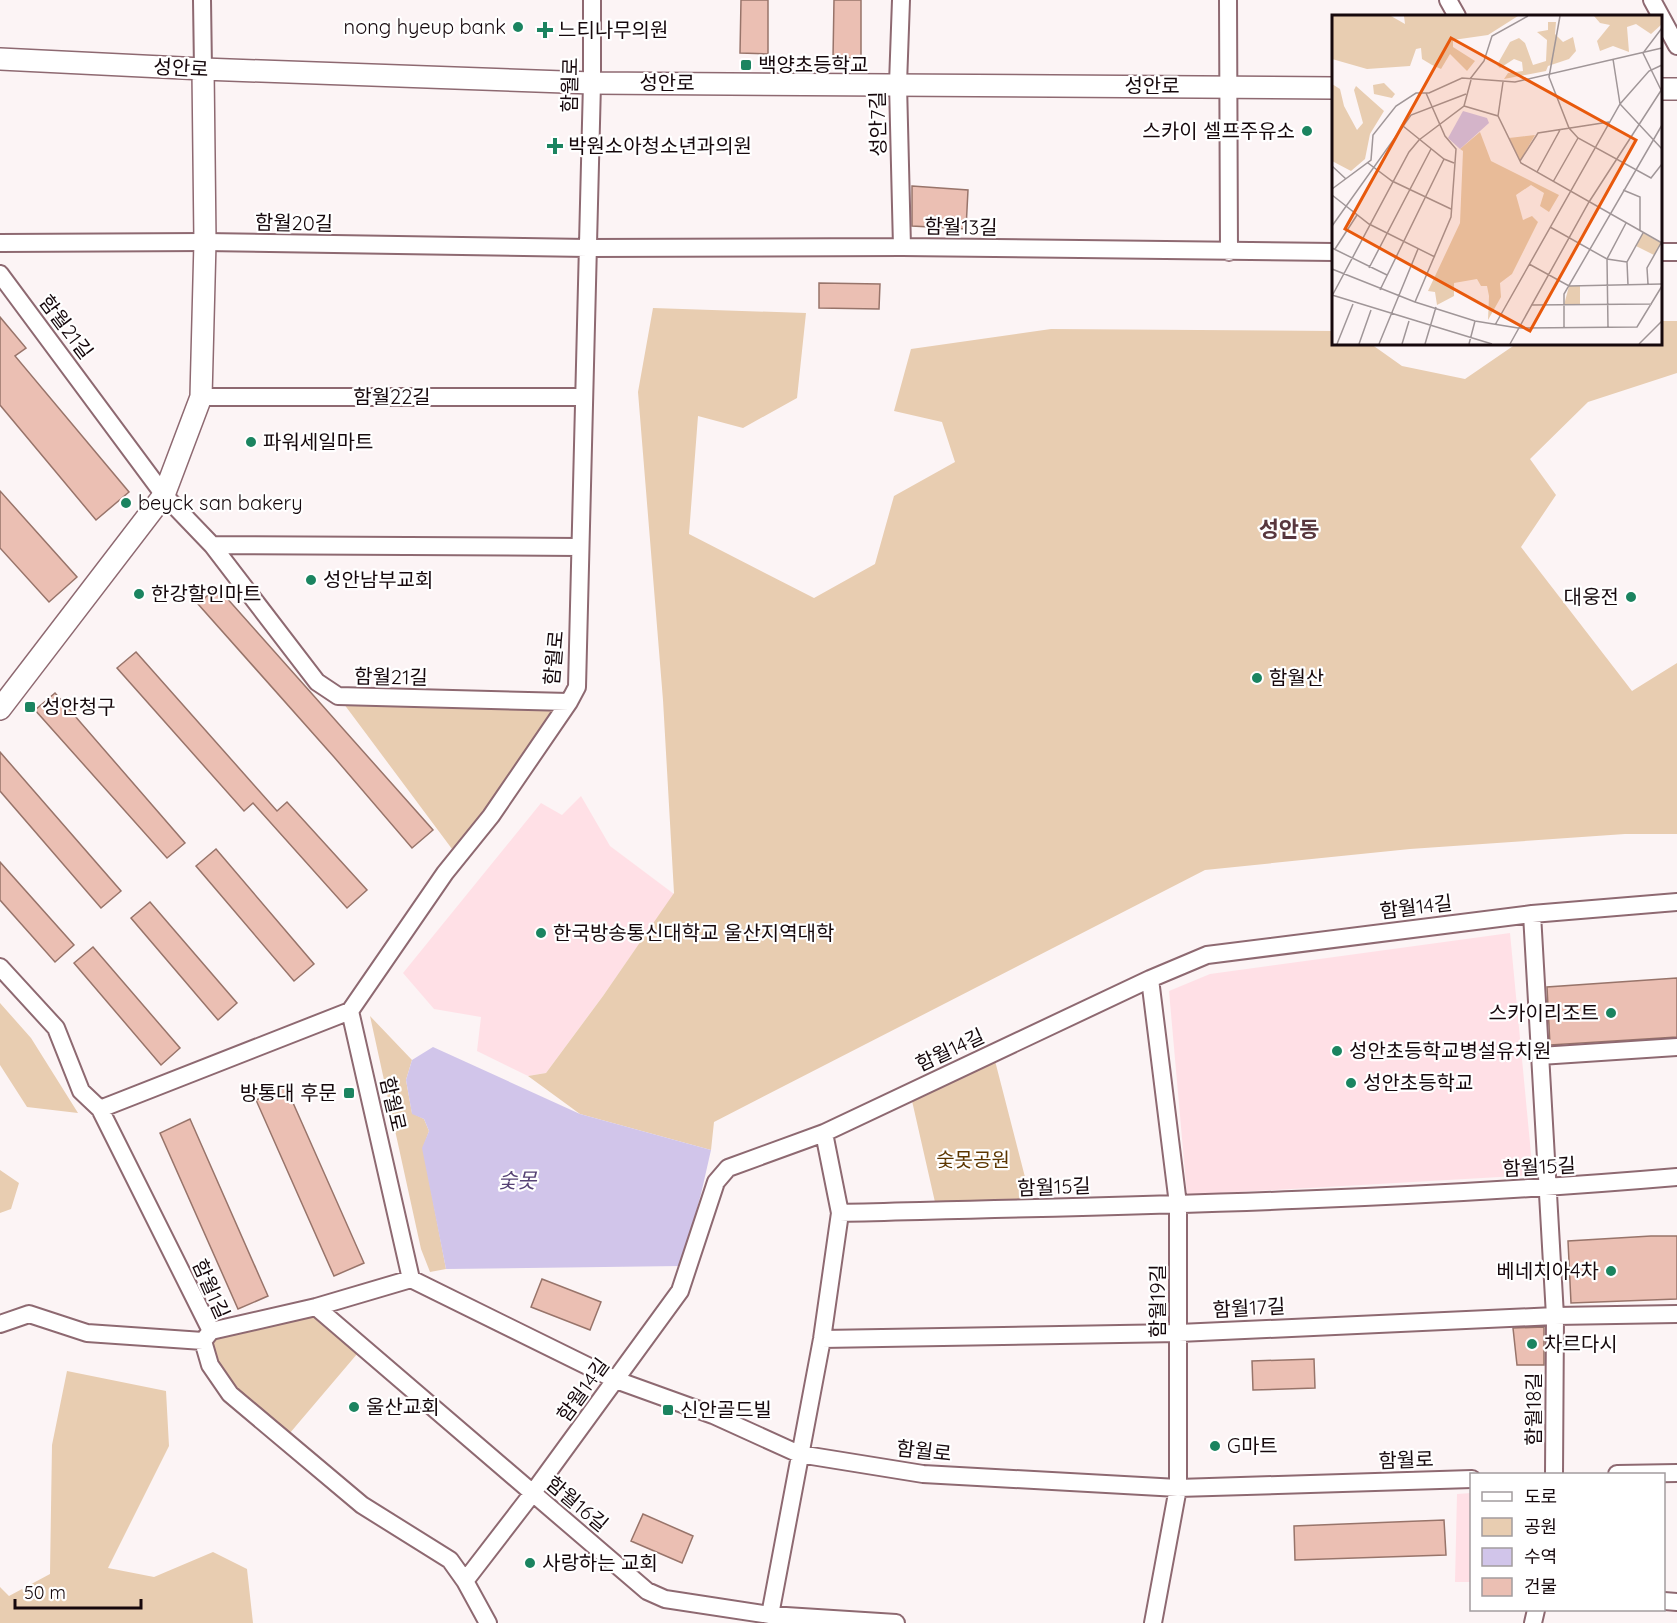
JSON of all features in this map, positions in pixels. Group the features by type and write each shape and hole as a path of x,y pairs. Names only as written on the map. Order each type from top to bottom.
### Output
{"street":[{"path":"0,709 164,495 201,397 205,242 202,0"},
{"name":"함월로","path":"592,0 592,83 577,687 491,816 445,873 350,1011 411,1279 616,1380 713,1415 799,1454 923,1474 1178,1488 1470,1479"},
{"name":"성안7길","path":"901,0 898,84 902,247"},
{"path":"1228,0 1229,252"},
{"path":"1448,0 1456,15"},
{"path":"1652,0 1660,15"},
{"path":"1662,18 1677,46"},
{"name":"성안로","path":"0,59 592,83 1332,87"},
{"path":"1662,89 1677,88"},
{"name":"함월20길","path":"0,243 205,242 587,248"},
{"name":"함월13길","path":"587,248 902,247 1332,252"},
{"name":"함월21길","path":"0,274 164,495 212,545 317,682 338,696 569,702"},
{"name":"함월22길","path":"201,397 583,397"},
{"path":"212,545 579,547"},
{"name":"함월14길","path":"465,1581 532,1494 680,1291 716,1182 728,1168 824,1133 1150,979 1207,955 1532,914 1677,902"},
{"name":"함월18길","path":"1532,914 1555,1316 1554,1473"},
{"name":"함월1길","path":"0,967 56,1028 81,1091 100,1109 207,1336 210,1365 230,1394 362,1505 450,1560 465,1581 488,1623"},
{"name":"함월19길","path":"1150,979 1178,1204 1179,1333 1178,1488 1153,1623"},
{"path":"100,1109 350,1011"},
{"path":"1540,1056 1677,1047"},
{"path":"770,1615 822,1339 840,1214 824,1133"},
{"name":"함월15길","path":"840,1214 1178,1204 1549,1188 1677,1177"},
{"path":"0,1324 29,1314 87,1333 207,1336 411,1279"},
{"name":"함월16길","path":"316,1307 647,1591 665,1599 770,1615 896,1623"},
{"name":"함월17길","path":"822,1339 1179,1333 1555,1316 1677,1314"}],"shaded area":[{"name":"한국방송통신대학교 울산지역대학","path":"581,796 610,846 674,894 546,1073 528,1076 477,1051 481,1017 434,1009 403,973 541,803 562,815"},
{"name":"성안초등학교","path":"1510,933 1533,1175 1187,1195 1169,991 1210,974"},
{"path":"1470,1493 1470,1582 1455,1582 1457,1494"}],"green space":[{"path":"653,308 806,313 797,398 743,428 698,416 689,534 814,598 875,564 894,496 955,462 942,422 894,411 911,349 1051,329 1332,331 1332,345 1372,345 1402,366 1465,379 1515,345 1662,345 1662,321 1677,321 1677,373 1588,402 1530,459 1556,495 1521,547 1632,691 1677,663 1677,834 1625,834 1410,849 1205,870 714,1122 711,1150 580,1114 528,1076 546,1073 603,996 674,893 663,700 638,392"},
{"path":"338,696 569,702 458,857"},
{"path":"0,1003 31,1038 78,1113 27,1107 0,1065"},
{"path":"370,1016 412,1060 406,1080 412,1113 424,1119 429,1131 423,1148 446,1269 430,1272 421,1249"},
{"name":"숯못공원","path":"993,1053 1033,1208 937,1211 910,1092"},
{"path":"0,1170 19,1183 11,1209 0,1213"},
{"path":"316,1307 363,1347 284,1440 210,1365 211,1331"},
{"path":"67,1371 166,1391 169,1446 108,1568 154,1577 213,1552 247,1569 253,1623 0,1623 0,1587 9,1596 50,1574 52,1445"}],"water":[{"name":"숯못","path":"433,1047 580,1114 711,1150 681,1266 446,1269 422,1148 429,1131 424,1119 412,1114 406,1080 412,1060"}],"building":[{"path":"741,0 768,0 768,54 740,53"},
{"path":"834,0 861,0 861,58 833,58"},
{"path":"912,186 968,190 966,229 912,226"},
{"path":"819,283 880,284 879,309 819,308"},
{"path":"0,317 26,348 15,356 129,492 96,520 0,405"},
{"path":"0,491 77,577 49,602 0,548"},
{"path":"217,587 433,830 412,848 198,604"},
{"path":"136,652 277,811 287,802 367,890 347,908 253,803 244,811 117,668"},
{"path":"55,693 185,843 167,858 35,710"},
{"path":"0,752 121,891 101,908 0,791"},
{"path":"216,849 314,964 294,981 196,866"},
{"path":"0,862 74,945 55,962 0,900"},
{"path":"150,902 237,1003 218,1020 131,918"},
{"path":"93,947 180,1048 161,1065 74,963"},
{"name":"스카이리조트","path":"1677,978 1677,1037 1550,1045 1547,987"},
{"path":"286,1087 364,1263 334,1276 256,1100"},
{"path":"190,1119 268,1296 238,1309 160,1133"},
{"name":"베네치아4차","path":"1677,1236 1677,1299 1571,1303 1568,1241"},
{"path":"542,1279 601,1302 590,1330 531,1307"},
{"name":"차르다시","path":"1544,1327 1544,1365 1517,1365 1513,1328"},
{"path":"1314,1359 1315,1388 1253,1390 1252,1361"},
{"path":"643,1514 693,1536 682,1563 631,1541"},
{"path":"1444,1520 1446,1555 1295,1560 1294,1526"}],"place":[{"name":"nong hyeup bank","path":"518,27"},
{"name":"느티나무의원","path":"545,30"},
{"name":"백양초등학교","path":"746,65"},
{"name":"스카이 셀프주유소","path":"1307,131"},
{"name":"박원소아청소년과의원","path":"555,146"},
{"name":"파워세일마트","path":"251,442"},
{"name":"beyck san bakery","path":"126,503"},
{"name":"성안남부교회","path":"311,580"},
{"name":"한강할인마트","path":"139,594"},
{"name":"대웅전","path":"1631,597"},
{"name":"함월산","path":"1257,678"},
{"name":"성안청구","path":"30,707"},
{"name":"한국방송통신대학교 울산지역대학","path":"541,933"},
{"name":"스카이리조트","path":"1611,1013"},
{"name":"성안초등학교병설유치원","path":"1337,1051"},
{"name":"성안초등학교","path":"1351,1083"},
{"name":"방통대 후문","path":"349,1093"},
{"name":"베네치아4차","path":"1611,1271"},
{"name":"차르다시","path":"1532,1344"},
{"name":"울산교회","path":"354,1407"},
{"name":"신안골드빌","path":"668,1410"},
{"name":"G마트","path":"1215,1446"},
{"name":"사랑하는 교회","path":"530,1563"}],"district":[{"name":"성안동","path":"1289,529"}]}
